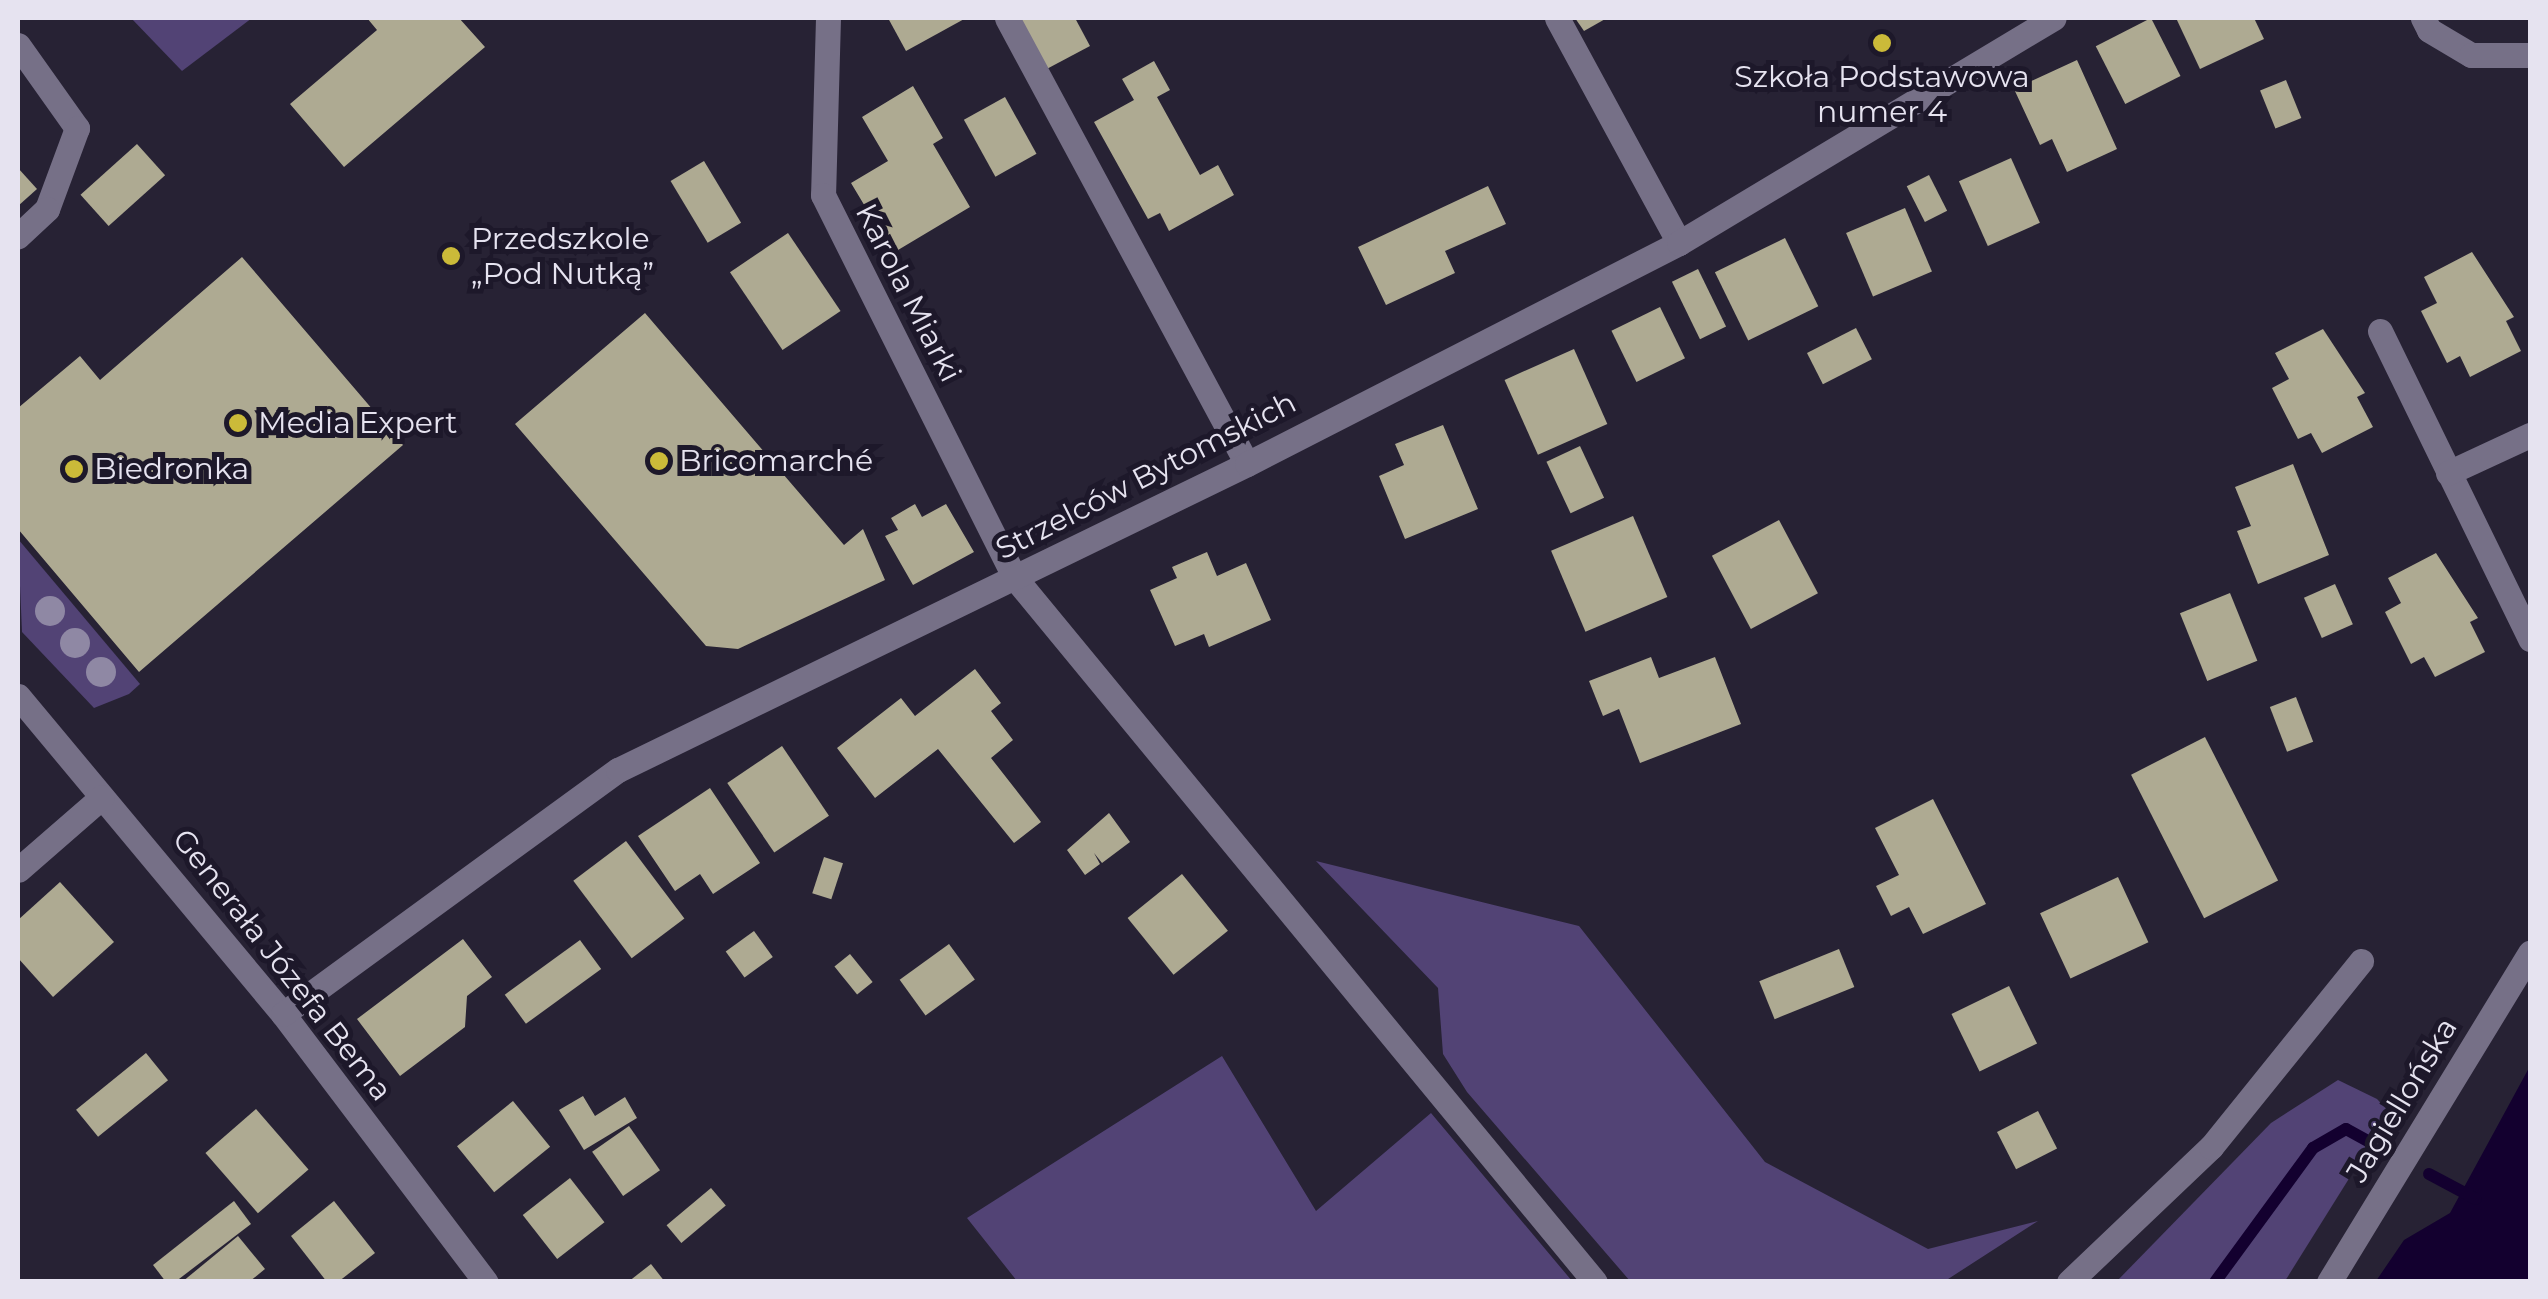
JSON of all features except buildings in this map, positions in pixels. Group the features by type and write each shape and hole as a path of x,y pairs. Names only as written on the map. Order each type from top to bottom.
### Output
{"street":[{"name":"Karola Miarki","path":"828,18 823,195 1015,578 1595,1282"},
{"path":"1007,18 1247,464"},
{"path":"1557,18 1679,243"},
{"name":"Strzelców Bytomskich","path":"284,1014 618,770 1247,464 1679,243 2054,18"},
{"path":"2423,18 2429,30 2471,55 2530,55"},
{"path":"18,45 78,128 47,209 18,236"},
{"path":"2380,330 2530,639"},
{"path":"2448,473 2530,435"},
{"name":"Generała Józefa Bema","path":"18,696 284,1014 486,1282"},
{"path":"18,870 102,797"},
{"name":"Jagiellońska","path":"2330,1282 2530,953"},
{"path":"2070,1282 2212,1148 2361,960"}],"shaded area":[{"path":"131,18 252,18 182,71"},
{"path":"18,539 140,684 129,694 94,708 22,632"},
{"path":"1316,861 1579,926 1765,1162 1928,1249 2038,1221 1945,1281 1630,1281 1467,1092 1443,1054 1438,988"},
{"path":"1222,1056 1316,1211 1431,1113 1572,1281 1017,1281 967,1218"},
{"path":"2530,1066 2530,1281 2376,1281 2404,1240 2450,1213"},
{"path":"2338,1080 2377,1099 2390,1113 2285,1281 2117,1281 2271,1123"}],"waterway":[{"path":"2215,1282 2313,1148 2346,1129 2369,1142"},
{"path":"2429,1174 2476,1199"}],"place":[{"name":"Szkoła Podstawowa numer 4","path":"1882,43"},
{"name":"Przedszkole „Pod Nutką”","path":"451,256"},
{"name":"Media Expert","path":"238,423"},
{"name":"Bricomarché","path":"659,461"},
{"name":"Biedronka","path":"74,469"}]}
